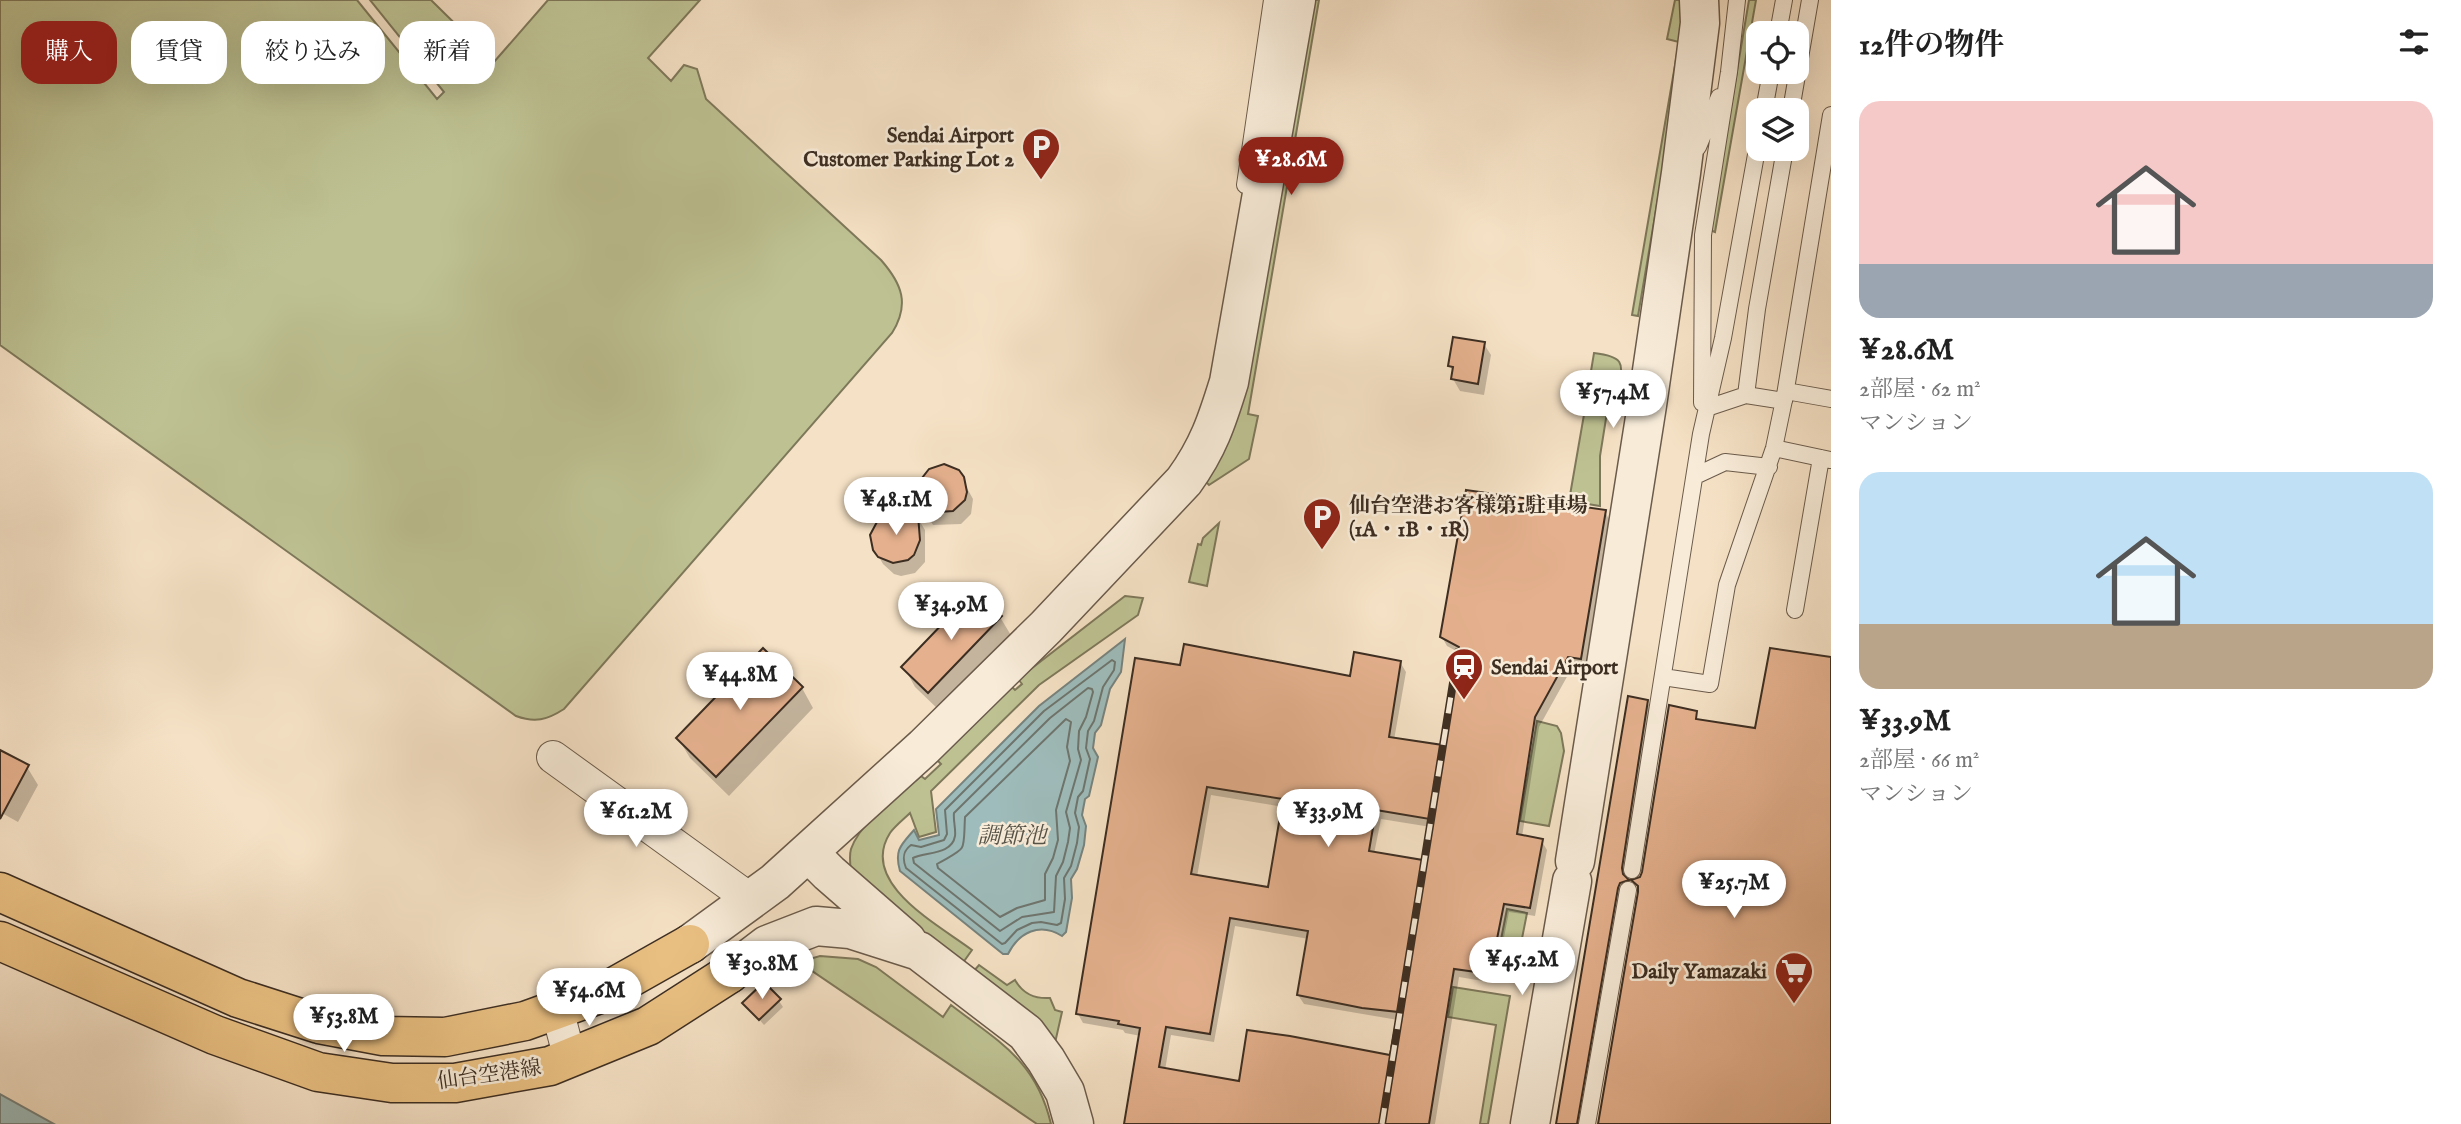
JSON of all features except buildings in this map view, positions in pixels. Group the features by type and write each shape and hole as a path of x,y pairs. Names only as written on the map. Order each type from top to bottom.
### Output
{"main road":[{"name":"仙台空港線","path":"0,892 238,998 319,1024 373,1034 445,1037 525,1021 605,992 690,944"},
{"name":"仙台空港線","path":"0,941 215,1035 318,1072 392,1083 455,1083 551,1066 648,1026 729,974"}],"street":[{"path":"690,944 751,900 809,853 924,747 1046,627 1184,481 1202,457 1215,428 1229,383 1296,0"},
{"path":"1530,1124 1574,871 1678,194 1700,23 1699,0"},
{"path":"553,757 751,900"},
{"path":"809,853 919,951 1026,1033 1065,1092 1074,1124"},
{"path":"729,974 767,946 816,926 850,929 919,951"},
{"path":"557,1009 570,1059"},
{"path":"368,1080 373,1034"}],"lane":[{"path":"1243,196 1272,0"},
{"path":"1701,434 1703,235 1729,72 1737,0"},
{"path":"1780,21 1784,0"},
{"path":"1793,98 1810,0"},
{"path":"1678,194 1729,72"},
{"path":"1663,677 1710,684 1727,585 1774,448 1831,115"},
{"path":"1632,870 1701,434 1723,338 1755,161"},
{"path":"1745,395 1783,161"},
{"path":"1229,383 1228,298 1232,273"},
{"path":"1707,408 1745,395 1831,399"},
{"path":"1774,448 1826,459 1795,610"},
{"path":"1695,476 1725,462 1769,467"},
{"path":"1587,1124 1628,890"}],"green space":[{"path":"0,0 357,0 374,21 241,21 241,84 385,84 385,35 399,52 399,84 425,84 437,99 444,92 438,84 495,84 495,61 548,0 700,0 648,58 671,81 684,65 697,69 706,99 881,260 894,277 902,303 898,323 892,333 564,709 541,719 516,716 0,345"},
{"path":"370,0 431,0 452,21 399,21 399,36"},
{"path":"1311,0 1319,0 1248,414 1258,416 1249,459 1209,485 1206,482"},
{"path":"1675,0 1682,0 1682,11 1674,104 1638,316 1632,315 1679,42 1667,39"},
{"path":"1749,0 1756,0 1752,21 1746,21 1746,57 1715,232 1710,230"},
{"path":"1594,353 1618,360 1621,376 1618,394 1588,389"},
{"path":"1586,403 1608,406 1600,456 1600,506 1569,501"},
{"path":"1219,523 1207,586 1189,582 1198,544 1201,545 1203,538"},
{"path":"1125,596 1143,598 1138,615 1039,685 931,791 936,832 919,837 910,813 890,833 883,851 885,869 893,885 923,915 972,950 962,964 899,916 851,871 851,849 872,819 921,776 925,779 941,764 937,760 1012,687 1015,690 1022,684 1018,679"},
{"path":"1537,721 1557,726 1564,751 1549,826 1520,821"},
{"path":"1507,909 1527,913 1514,979 1494,975"},
{"path":"820,956 858,959 876,967 943,1017 951,1005 1000,1042 1025,1068 1036,1084 1051,1124 1037,1124 799,962"},
{"path":"979,965 1007,985 1015,980 1030,995 1050,998 1055,1010 1062,1012 1055,1043 973,972"},
{"path":"1453,987 1510,996 1488,1124 1480,1124 1496,1025 1448,1017"}],"water":[{"name":"調節池","path":"1125,639 1121,672 1110,689 1101,725 1095,733 1093,748 1098,757 1082,815 1086,826 1084,845 1071,879 1072,898 1066,932 1062,936 1046,930 1031,932 1018,940 1008,954 1003,954 900,871 898,853 914,830 919,840 939,835 936,809 1039,706"},
{"path":"0,1094 54,1124 0,1124"}],"railway":[{"path":"1382,1124 1458,652"}],"place":[{"name":"Sendai Airport Customer Parking Lot 2","path":"1041,181"},
{"name":"仙台空港お客様第1駐車場 (1A・1B・1R)","path":"1322,551"},
{"name":"Sendai Airport","path":"1464,701"},
{"name":"Daily Yamazaki","path":"1794,1005"}]}
